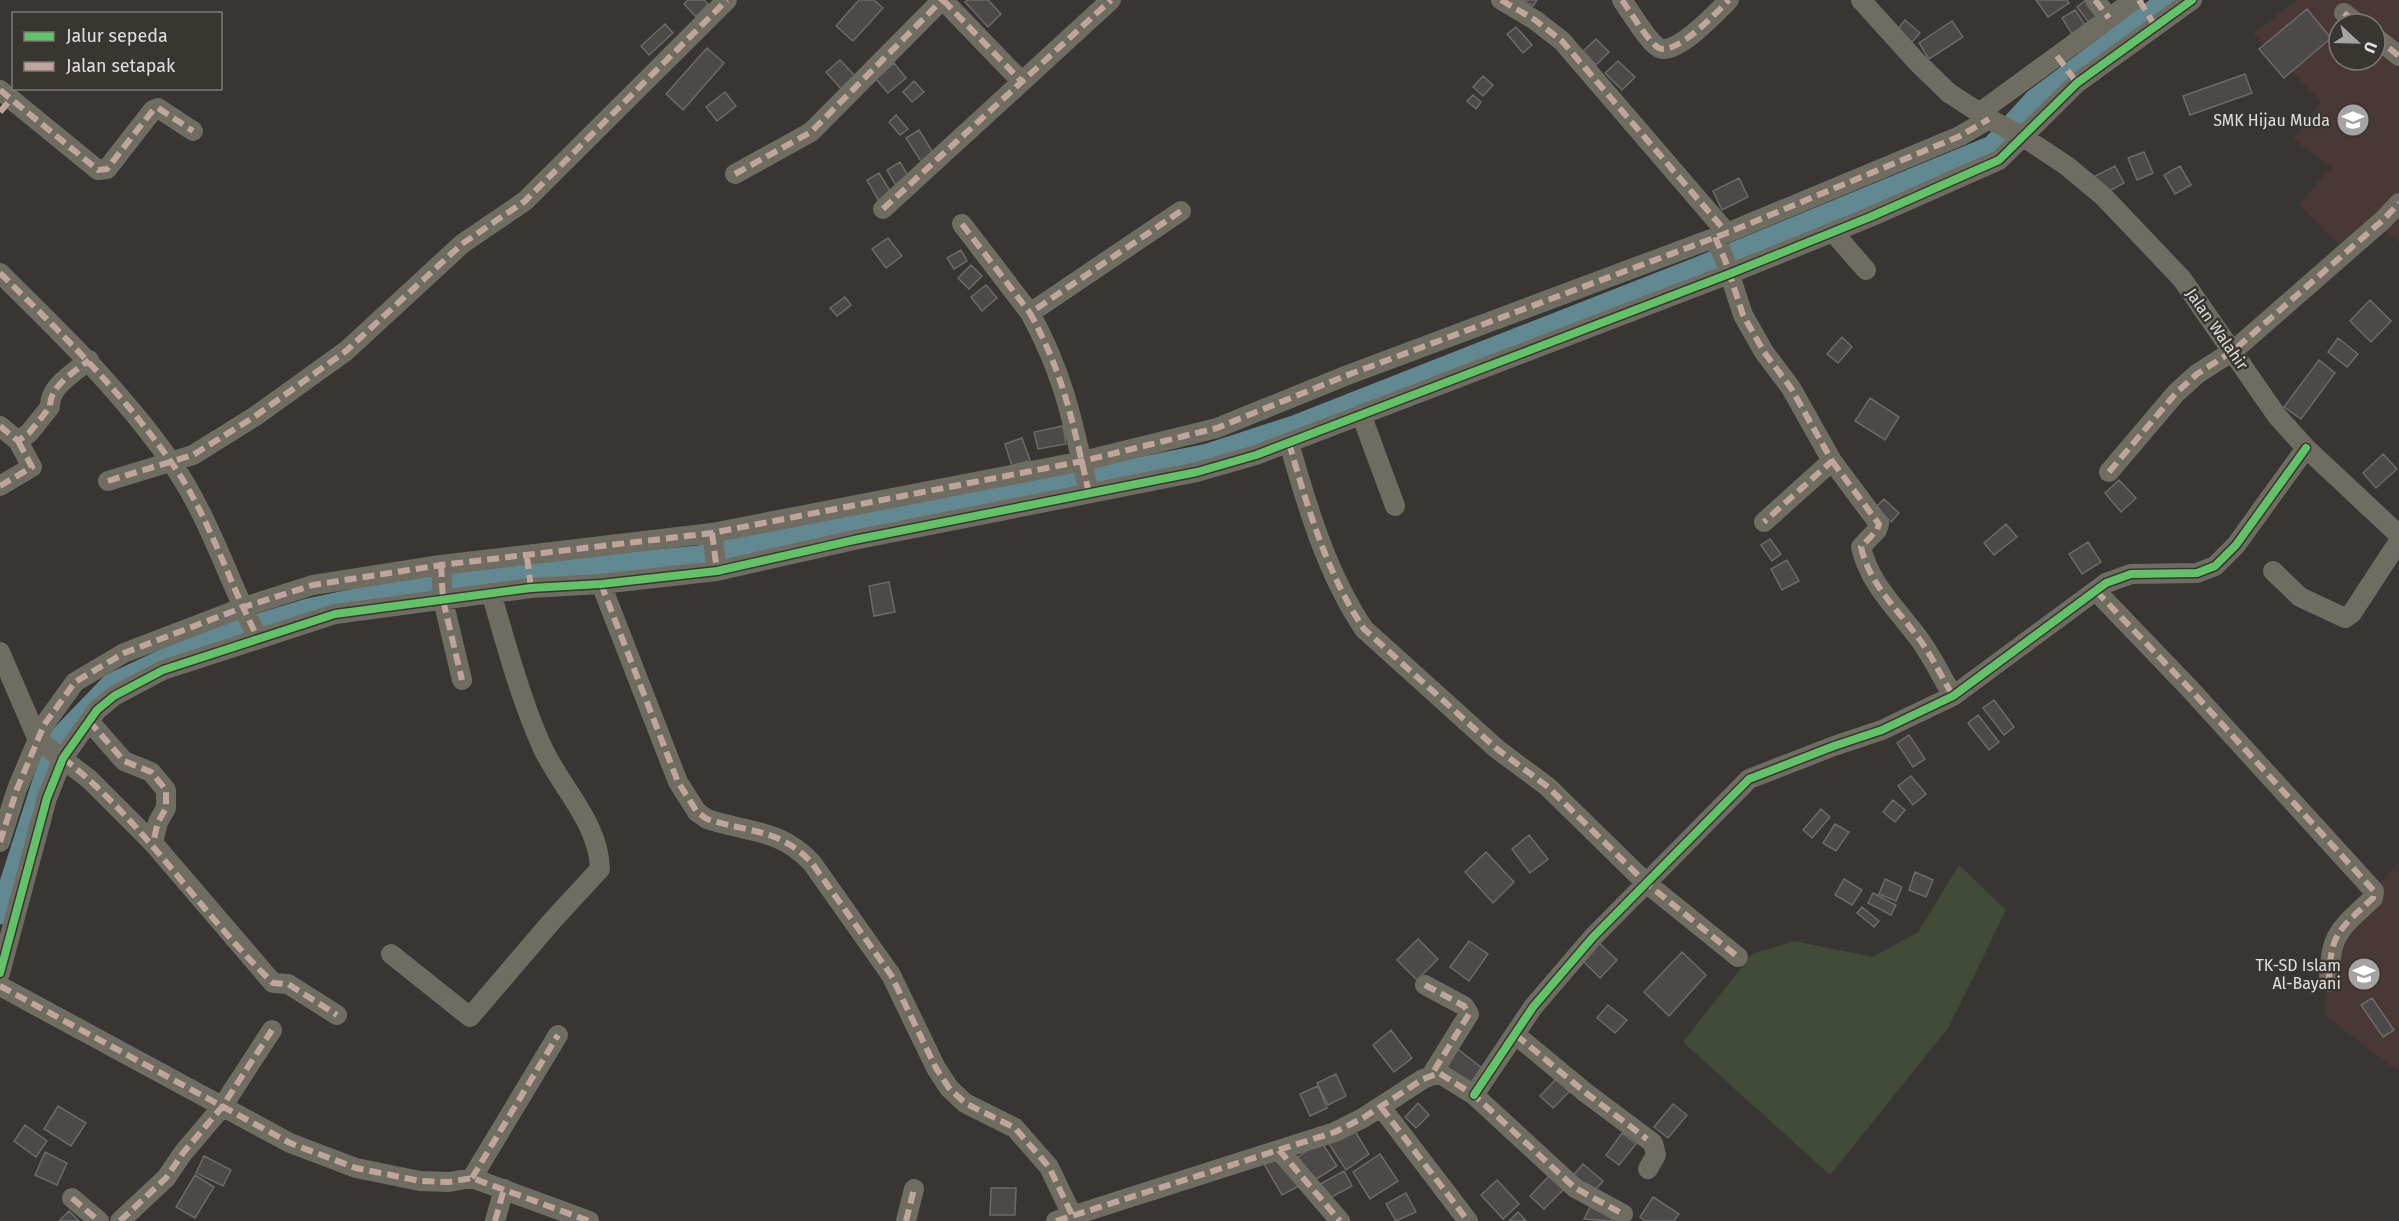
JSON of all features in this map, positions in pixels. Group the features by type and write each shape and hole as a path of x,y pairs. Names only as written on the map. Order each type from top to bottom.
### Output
{"street":[{"path":"108,482 193,455 254,417 346,351 462,244 525,201 727,0"},
{"path":"735,174 794,143 821,123 943,0 1022,82"},
{"path":"883,210 1111,0"},
{"path":"1501,0 1535,20 1562,41 1720,237 1743,315 1755,337 1791,388 1832,462 1879,524 1877,530 1861,547 1875,579 1884,596 1918,638 1953,696"},
{"path":"1622,0 1656,46 1665,49 1678,45 1729,0"},
{"name":"Jalan Walahir","path":"1861,0 1949,93 1988,118 2021,135 2067,166 2103,196 2182,279 2277,416 2306,448 2399,535"},
{"path":"2095,0 2109,18"},
{"path":"0,843 17,789 50,750 89,721 97,710 114,696 313,585 441,582 529,571 713,536 1086,477 1197,472 1289,443 1727,267 1833,232 2000,160 2021,135 2066,69 2109,18 2138,0 2153,23"},
{"path":"0,973 46,798 50,750 44,725 75,682 124,653 250,622 335,614 441,582 491,593 529,571 601,584 716,566 854,540 1086,477 1218,428 1335,380 1720,237 1960,136 2066,69 2192,0"},
{"path":"4,100 98,170 107,169 153,110 158,108 193,131"},
{"path":"2109,472 2176,393 2197,374 2233,351 2384,220 2399,203"},
{"path":"1030,313 1181,211"},
{"path":"962,224 1030,313 1051,352 1074,422 1086,477"},
{"path":"1833,232 1866,270"},
{"path":"0,273 89,360 172,463 211,535 250,622"},
{"path":"18,441 29,433 50,407 50,400 56,388 89,360"},
{"path":"1361,414 1395,506"},
{"path":"0,426 18,441 32,467 0,486"},
{"path":"1289,443 1318,534 1354,613 1364,629 1497,749 1548,787 1645,882 1738,957"},
{"path":"1474,1095 1533,1007 1645,882 1749,779 1882,730 1953,696 2106,583 2131,574 2197,573 2215,566 2236,545 2306,448"},
{"path":"1764,522 1832,462"},
{"path":"713,536 716,566"},
{"path":"2273,571 2300,597 2345,618 2352,613 2399,542"},
{"path":"441,582 462,680"},
{"path":"601,584 678,782 697,813 707,819 783,839 796,847 812,863 891,975 936,1068 950,1088 965,1103 1015,1128 1024,1138 1049,1167 1065,1219 1335,1132 1382,1107 1432,1074 1469,1014 1464,1006 1425,985"},
{"path":"2096,591 2374,891 2373,898 2341,927 2335,937 2331,947 2329,982"},
{"path":"391,954 470,1017 600,869 600,856 587,824 540,744 522,696 491,593"},
{"path":"0,652 50,750 89,779 153,843 273,983 288,984 337,1015"},
{"path":"89,721 124,761 151,772 166,790 166,808 158,822 153,843"},
{"path":"0,986 290,1143 356,1168 420,1181 449,1182 472,1178 589,1221"},
{"path":"120,1221 166,1178 183,1153 222,1107 272,1030"},
{"path":"472,1178 558,1035"},
{"path":"1516,1035 1586,1094 1653,1143 1656,1155 1648,1169"},
{"path":"1432,1074 1439,1073 1474,1095 1575,1188 1623,1214"},
{"path":"1382,1107 1468,1221"},
{"path":"1278,1150 1340,1221"},
{"path":"495,1221 504,1189"},
{"path":"906,1221 914,1189"},
{"path":"72,1198 99,1221"}],"shaded area":[{"name":"SMK Hijau Muda","path":"2297,0 2399,0 2399,242 2378,227 2353,259 2299,204 2332,167 2293,139 2321,101 2253,34"},
{"name":"TK-SD Islam Al-Bayani","path":"2399,863 2399,1069 2389,1065 2325,1015 2334,932"}],"green space":[{"path":"1959,865 2006,910 1949,1027 1830,1175 1683,1042 1752,954 1794,941 1873,957 1918,932"}],"building":[{"path":"688,0 704,0 708,4 696,17 684,4"},
{"path":"859,0 874,0 883,8 853,41 836,26"},
{"path":"988,0 1001,14 988,27 965,2"},
{"path":"1522,0 1537,0 1533,6"},
{"path":"2036,0 2067,0 2069,3 2048,17"},
{"path":"2086,0 2102,20 2092,27 2077,7"},
{"path":"2307,9 2327,33 2327,41 2284,78 2259,49"},
{"path":"2075,10 2088,29 2074,37 2062,18"},
{"path":"1905,20 1920,33 1912,42 1897,30"},
{"path":"1952,21 1963,37 1929,59 1919,43"},
{"path":"665,24 673,33 649,55 641,46"},
{"path":"1516,27 1532,45 1523,53 1507,34"},
{"path":"1596,39 1609,52 1596,65 1583,51"},
{"path":"707,48 724,63 683,110 666,94"},
{"path":"840,60 857,78 843,91 826,72"},
{"path":"1618,61 1635,77 1622,90 1605,73"},
{"path":"894,63 906,78 888,93 876,79"},
{"path":"2245,74 2252,93 2190,115 2183,96"},
{"path":"1483,76 1493,85 1483,96 1473,87"},
{"path":"914,81 924,92 912,102 903,92"},
{"path":"725,92 736,106 717,121 706,107"},
{"path":"1473,95 1481,102 1476,109 1467,101"},
{"path":"896,115 908,129 900,135 889,122"},
{"path":"919,130 935,156 922,163 906,138"},
{"path":"2144,152 2153,173 2137,180 2128,158"},
{"path":"900,162 911,181 898,189 887,170"},
{"path":"2115,166 2124,183 2104,194 2095,176"},
{"path":"2180,166 2191,185 2175,194 2164,175"},
{"path":"879,173 893,196 880,203 867,180"},
{"path":"1739,178 1748,197 1722,210 1713,191"},
{"path":"888,238 902,256 886,268 872,249"},
{"path":"961,250 967,261 954,269 947,258"},
{"path":"971,265 982,276 969,289 958,278"},
{"path":"986,285 997,298 982,311 971,297"},
{"path":"845,297 851,305 837,316 830,308"},
{"path":"2370,300 2391,321 2371,342 2350,321"},
{"path":"1842,337 1852,347 1838,363 1827,354"},
{"path":"2338,338 2358,354 2347,367 2328,352"},
{"path":"2319,360 2335,373 2301,419 2284,407"},
{"path":"1870,398 1899,417 1885,440 1855,421"},
{"path":"1063,426 1066,444 1038,449 1034,432"},
{"path":"1022,438 1030,460 1012,466 1005,444"},
{"path":"2383,454 2397,469 2376,488 2363,473"},
{"path":"2119,480 2136,498 2121,512 2105,493"},
{"path":"1884,499 1899,513 1891,522 1876,507"},
{"path":"2006,524 2017,537 1994,555 1984,543"},
{"path":"1770,539 1781,554 1772,561 1761,545"},
{"path":"2088,542 2101,562 2082,574 2069,554"},
{"path":"1787,560 1799,581 1782,590 1771,569"},
{"path":"889,582 895,612 874,616 869,586"},
{"path":"1994,700 2014,727 2004,735 1983,708"},
{"path":"1978,715 1999,742 1989,750 1968,723"},
{"path":"1909,735 1925,759 1913,767 1897,743"},
{"path":"1911,776 1926,794 1913,805 1898,786"},
{"path":"1893,800 1905,810 1895,822 1883,812"},
{"path":"1821,809 1830,817 1812,838 1803,830"},
{"path":"1835,824 1849,832 1836,851 1823,843"},
{"path":"1529,835 1548,859 1530,873 1512,849"},
{"path":"1486,852 1514,882 1493,903 1465,872"},
{"path":"1915,872 1933,880 1926,897 1909,890"},
{"path":"1844,879 1862,890 1852,905 1835,895"},
{"path":"1885,879 1902,887 1896,901 1879,894"},
{"path":"1873,893 1896,905 1891,915 1868,903"},
{"path":"1862,907 1879,921 1874,927 1857,913"},
{"path":"1418,939 1438,959 1417,980 1397,960"},
{"path":"1595,939 1617,960 1600,978 1579,957"},
{"path":"1469,941 1488,954 1469,981 1450,967"},
{"path":"1682,952 1706,975 1669,1016 1644,992"},
{"path":"2372,998 2394,1030 2383,1037 2361,1005"},
{"path":"1608,1005 1627,1020 1615,1033 1597,1018"},
{"path":"1391,1030 1412,1058 1394,1072 1373,1045"},
{"path":"1455,1047 1482,1068 1470,1084 1442,1064"},
{"path":"1336,1074 1346,1096 1328,1105 1317,1083"},
{"path":"1558,1077 1571,1090 1553,1108 1540,1096"},
{"path":"1318,1086 1327,1108 1310,1116 1300,1094"},
{"path":"1418,1103 1429,1115 1416,1128 1405,1117"},
{"path":"1673,1104 1687,1115 1668,1138 1654,1127"},
{"path":"58,1106 86,1123 71,1146 44,1129"},
{"path":"25,1125 47,1141 36,1157 14,1141"},
{"path":"1353,1128 1369,1154 1346,1170 1329,1144"},
{"path":"1622,1133 1636,1144 1619,1165 1606,1155"},
{"path":"1321,1141 1337,1166 1310,1183 1295,1159"},
{"path":"45,1152 67,1163 57,1185 35,1175"},
{"path":"1380,1154 1398,1181 1370,1199 1353,1172"},
{"path":"1281,1155 1299,1186 1282,1195 1264,1164"},
{"path":"204,1156 231,1170 223,1186 196,1173"},
{"path":"1583,1164 1603,1181 1590,1196 1570,1179"},
{"path":"1344,1171 1352,1186 1328,1199 1320,1184"},
{"path":"1552,1173 1566,1187 1544,1209 1530,1196"},
{"path":"195,1175 214,1187 195,1218 176,1207"},
{"path":"1497,1180 1519,1204 1503,1219 1481,1195"},
{"path":"991,1188 1016,1188 1015,1215 990,1215"},
{"path":"1406,1193 1416,1212 1396,1221 1386,1204"},
{"path":"1653,1197 1679,1214 1674,1221 1645,1221 1640,1217"},
{"path":"1592,1203 1616,1214 1612,1221 1584,1219"},
{"path":"69,1211 79,1221 59,1221"},
{"path":"1518,1212 1526,1221 1509,1221"}],"waterway":[{"path":"0,914 56,741 111,684 203,641 308,609 407,588 478,577 699,556 1208,454 1294,426 1704,265 1992,146 2034,100 2167,0"}],"marked path":[{"path":"108,481 193,455 254,417 346,351 462,244 525,201 727,0"},
{"path":"735,174 811,132 942,0"},
{"path":"943,0 1022,82"},
{"path":"883,209 1111,0"},
{"path":"1501,0 1535,20 1562,41 1727,233"},
{"path":"1622,0 1650,40 1659,48 1666,49 1675,46 1696,32 1729,0"},
{"path":"2095,0 2109,18"},
{"path":"2139,0 2155,26"},
{"path":"2387,46 2399,56"},
{"path":"2057,56 2077,83"},
{"path":"0,90 98,170 107,169 153,110 158,108 193,131"},
{"path":"0,112 11,99"},
{"path":"0,842 17,789 44,725 75,682 124,653 244,607 313,585 441,565 712,533 1083,461 1217,428 1345,376 1727,233 1960,136 1989,119"},
{"path":"2109,472 2176,393 2197,374 2233,351 2383,220 2399,203"},
{"path":"1089,493 1067,401 1052,358 1030,313 1181,211"},
{"path":"962,224 1030,313"},
{"path":"1715,237 1743,315 1764,352 1791,388 1832,461 1764,522"},
{"path":"0,273 111,387 171,462 207,526 258,638"},
{"path":"0,426 18,441 29,433 50,407 51,399 58,386 89,360"},
{"path":"0,486 32,467 18,441"},
{"path":"1289,443 1319,539 1339,586 1364,629 1497,749 1548,787 1645,882 1738,957"},
{"path":"1832,461 1879,524 1877,530 1861,547 1870,572 1922,643 1953,696"},
{"path":"712,533 717,571"},
{"path":"527,557 531,588"},
{"path":"441,565 443,600 462,680"},
{"path":"601,584 678,782 697,812 707,819 775,837 788,843 812,863 891,975 936,1068 949,1088 965,1103 1015,1128 1049,1167 1073,1217"},
{"path":"2096,591 2190,689 2374,891 2373,898 2344,926 2334,942 2329,982"},
{"path":"89,721 124,761 151,772 166,790 166,808 158,822 153,843"},
{"path":"63,758 120,810 220,927 273,983 288,984 337,1015"},
{"path":"1425,985 1464,1006 1469,1014 1432,1074"},
{"path":"0,986 290,1143 356,1168 420,1181 449,1182 472,1178 589,1221"},
{"path":"120,1221 166,1178 183,1153 222,1107 272,1030"},
{"path":"472,1178 558,1035"},
{"path":"1516,1035 1586,1093 1647,1139"},
{"path":"1056,1221 1335,1132 1363,1118 1423,1079 1439,1073 1474,1095 1575,1188 1623,1214"},
{"path":"1381,1107 1468,1221"},
{"path":"1279,1150 1340,1221"},
{"path":"495,1221 504,1189"},
{"path":"906,1221 914,1189"},
{"path":"72,1198 99,1221"}],"cycle path":[{"path":"0,973 47,798 63,758 97,710 114,696 163,670 335,614 531,588 601,584 717,571 854,540 1197,472 1256,455 1729,274 1870,217 1999,160 2077,83 2192,0"},
{"path":"1474,1095 1533,1007 1593,937 1749,779 1882,730 1953,696 2106,583 2131,574 2197,573 2215,566 2236,545 2306,448"}],"place":[{"name":"SMK Hijau Muda","path":"2353,120"},
{"name":"TK-SD Islam Al-Bayani","path":"2364,974"}]}
